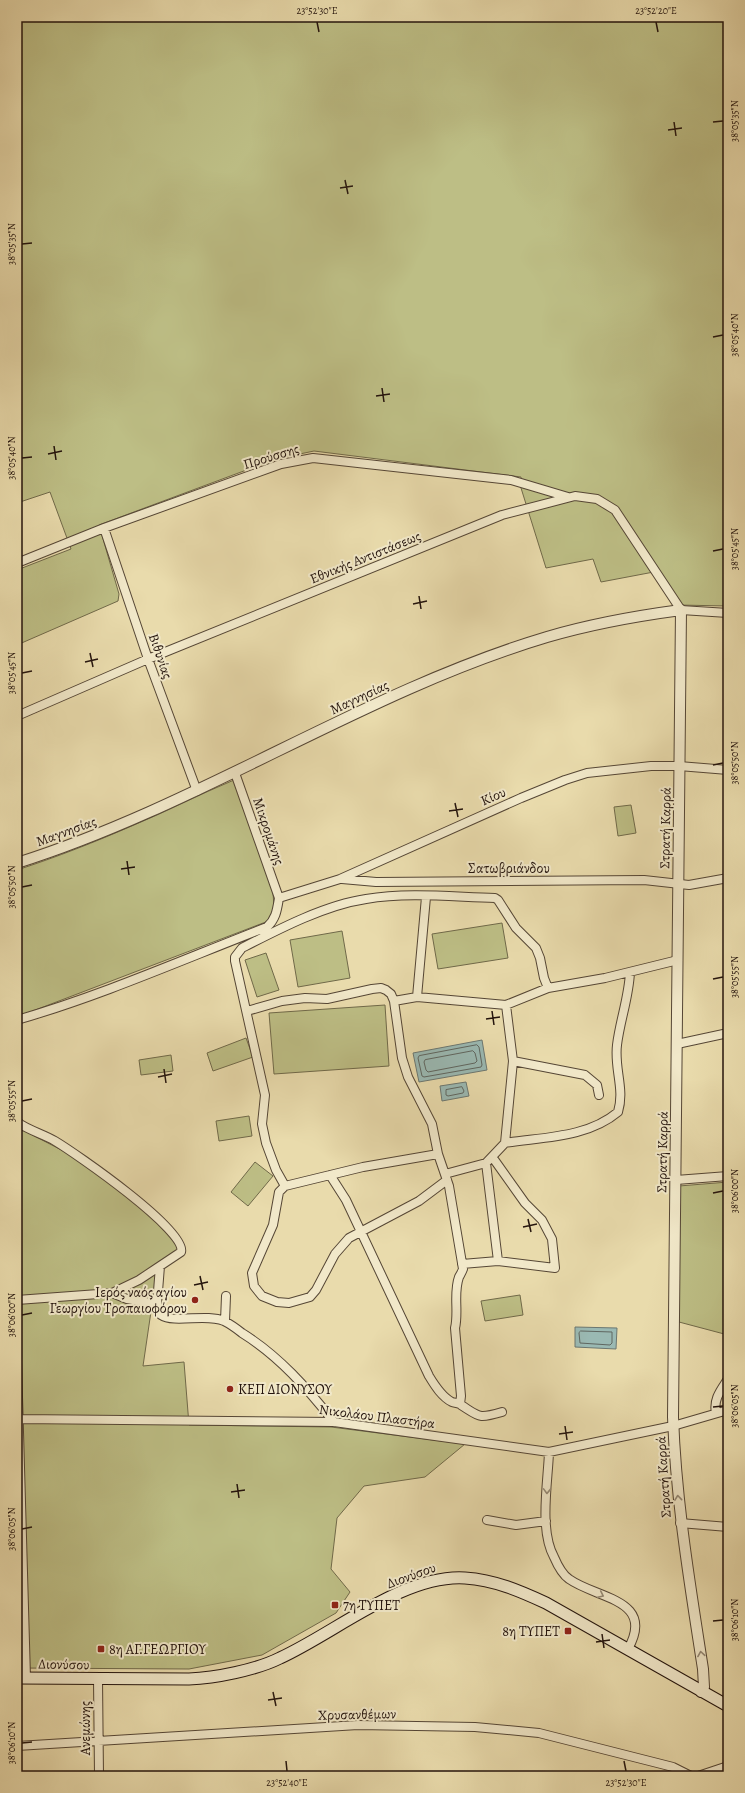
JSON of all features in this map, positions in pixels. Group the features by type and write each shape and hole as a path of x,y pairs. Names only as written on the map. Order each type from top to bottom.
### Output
{"main road":[{"name":"Διονύσου","path":"22,1678 197,1679 256,1667 280,1659 402,1592 425,1583 445,1578 465,1578 490,1581 517,1589 558,1609 701,1692 728,1706"}],"street":[{"name":"Προύσσης","path":"17,563 104,528 281,464 313,458 517,481 568,497"},
{"name":"Εθνικής Αντιστάσεως","path":"17,716 148,660 502,515 568,497 582,496 597,499 615,510 681,610"},
{"name":"Βιθυνίας","path":"104,528 148,660 197,791"},
{"name":"Μαγνησίας","path":"17,863 98,835 197,791 392,697 508,650 548,637 611,621 681,610 728,613"},
{"name":"Στρατή Καρρά","path":"681,610 673,1426 675,1473 680,1523 703,1670 704,1687 701,1692"},
{"name":"Κίου","path":"279,898 340,879 565,780 607,770 651,766 679,766 728,770"},
{"name":"Μικρομάνης","path":"235,773 279,898"},
{"name":"Σατωβριάνδου","path":"340,879 376,882 644,880 696,885 728,878"},
{"path":"285,1186 276,1170 266,1143 262,1124 265,1095 235,956 242,948 333,907 364,899 378,897 495,898 498,900 516,928 536,948 548,988"},
{"path":"417,997 426,897"},
{"path":"17,1020 68,1005 267,927 273,921 277,912 279,898"},
{"path":"394,1001 417,997 506,1005 548,988 630,972 678,960"},
{"path":"504,1143 571,1135 597,1124 618,1112 622,1092 617,1066 617,1046 629,991 630,972"},
{"path":"247,1011 282,1000 305,998 326,999 372,989 381,988 391,994 394,1001 400,1046 406,1071 412,1087 432,1124 438,1154 446,1177 463,1269 459,1277 456,1303 458,1317 455,1328 462,1396 460,1404"},
{"path":"438,1154 330,1175 285,1186 279,1192 273,1225 252,1273 254,1286 262,1296 277,1302 289,1303 310,1297 316,1290 335,1254 349,1238 359,1231 419,1201 446,1177 490,1160 504,1143 513,1061 506,1005"},
{"path":"677,1044 728,1033"},
{"path":"513,1061 585,1075 597,1085 599,1095"},
{"path":"17,1300 112,1292 139,1280 178,1254 182,1249 181,1244 167,1227 98,1169 56,1142 18,1126"},
{"path":"462,1264 498,1261 554,1268 552,1239 542,1220 525,1203 490,1160"},
{"path":"490,1160 498,1261"},
{"path":"330,1175 346,1200 359,1231 429,1376 441,1394 452,1402 460,1404 479,1416 489,1416 502,1412"},
{"path":"676,1180 728,1176"},
{"path":"160,1266 157,1304 162,1315 166,1318 208,1317 225,1321 252,1339 287,1367 334,1422"},
{"path":"112,1292 127,1299 157,1304"},
{"path":"225,1321 226,1296"},
{"path":"17,1362 22,1678"},
{"path":"716,1413 714,1406 716,1397 728,1379"},
{"name":"Νικολάου Πλαστήρα","path":"18,1419 334,1422 549,1452 673,1426 728,1410"},
{"path":"549,1452 546,1521 548,1540 553,1556 568,1579 630,1609 633,1615 634,1627 633,1638 628,1649"},
{"path":"487,1520 516,1524 546,1521"},
{"path":"680,1523 728,1527"},
{"name":"Ανεμώνης","path":"98,1679 98,1776"},
{"name":"Χρυσανθέμων","path":"17,1746 358,1725 475,1727 538,1733 673,1768 691,1776"},
{"path":"698,1776 728,1766"}],"green space":[{"path":"17,17 728,17 728,606 678,605 659,571 601,582 593,559 546,568 521,488 521,477 314,451 276,459 99,525 119,594 118,601 17,645 17,570 71,549 50,492 17,503"},
{"path":"234,780 273,892 274,908 271,920 17,1017 17,870 61,855 147,820"},
{"path":"631,805 636,833 618,836 614,807"},
{"path":"502,923 508,958 438,969 432,934"},
{"path":"342,931 350,978 298,987 290,940"},
{"path":"266,953 279,990 257,997 245,960"},
{"path":"385,1005 389,1066 274,1074 269,1013"},
{"path":"246,1038 253,1057 213,1071 207,1053"},
{"path":"171,1055 173,1071 141,1075 139,1060"},
{"path":"249,1116 252,1136 219,1141 216,1121"},
{"path":"17,1127 77,1158 123,1191 174,1239 179,1250 158,1264 143,1366 184,1362 189,1425 331,1427 465,1444 425,1477 364,1486 337,1518 331,1569 350,1592 336,1613 262,1655 189,1669 17,1668"},
{"path":"255,1162 273,1176 248,1206 231,1192"},
{"path":"728,1182 728,1335 679,1322 679,1186"},
{"path":"520,1295 523,1315 485,1321 481,1301"}],"water":[{"path":"482,1040 487,1070 419,1082 413,1053"},
{"path":"466,1082 469,1096 442,1101 440,1086"},
{"path":"575,1327 617,1328 616,1349 575,1347"}],"place":[{"name":"Ιερός ναός αγίου Γεωργίου Τροπαιοφόρου","path":"195,1300"},
{"name":"ΚΕΠ ΔΙΟΝΥΣΟΥ","path":"230,1389"},
{"name":"7η ΤΥΠΕΤ","path":"335,1605"},
{"name":"8η ΤΥΠΕΤ","path":"568,1631"},
{"name":"8η ΑΓ.ΓΕΩΡΓΙΟΥ","path":"101,1649"}]}
